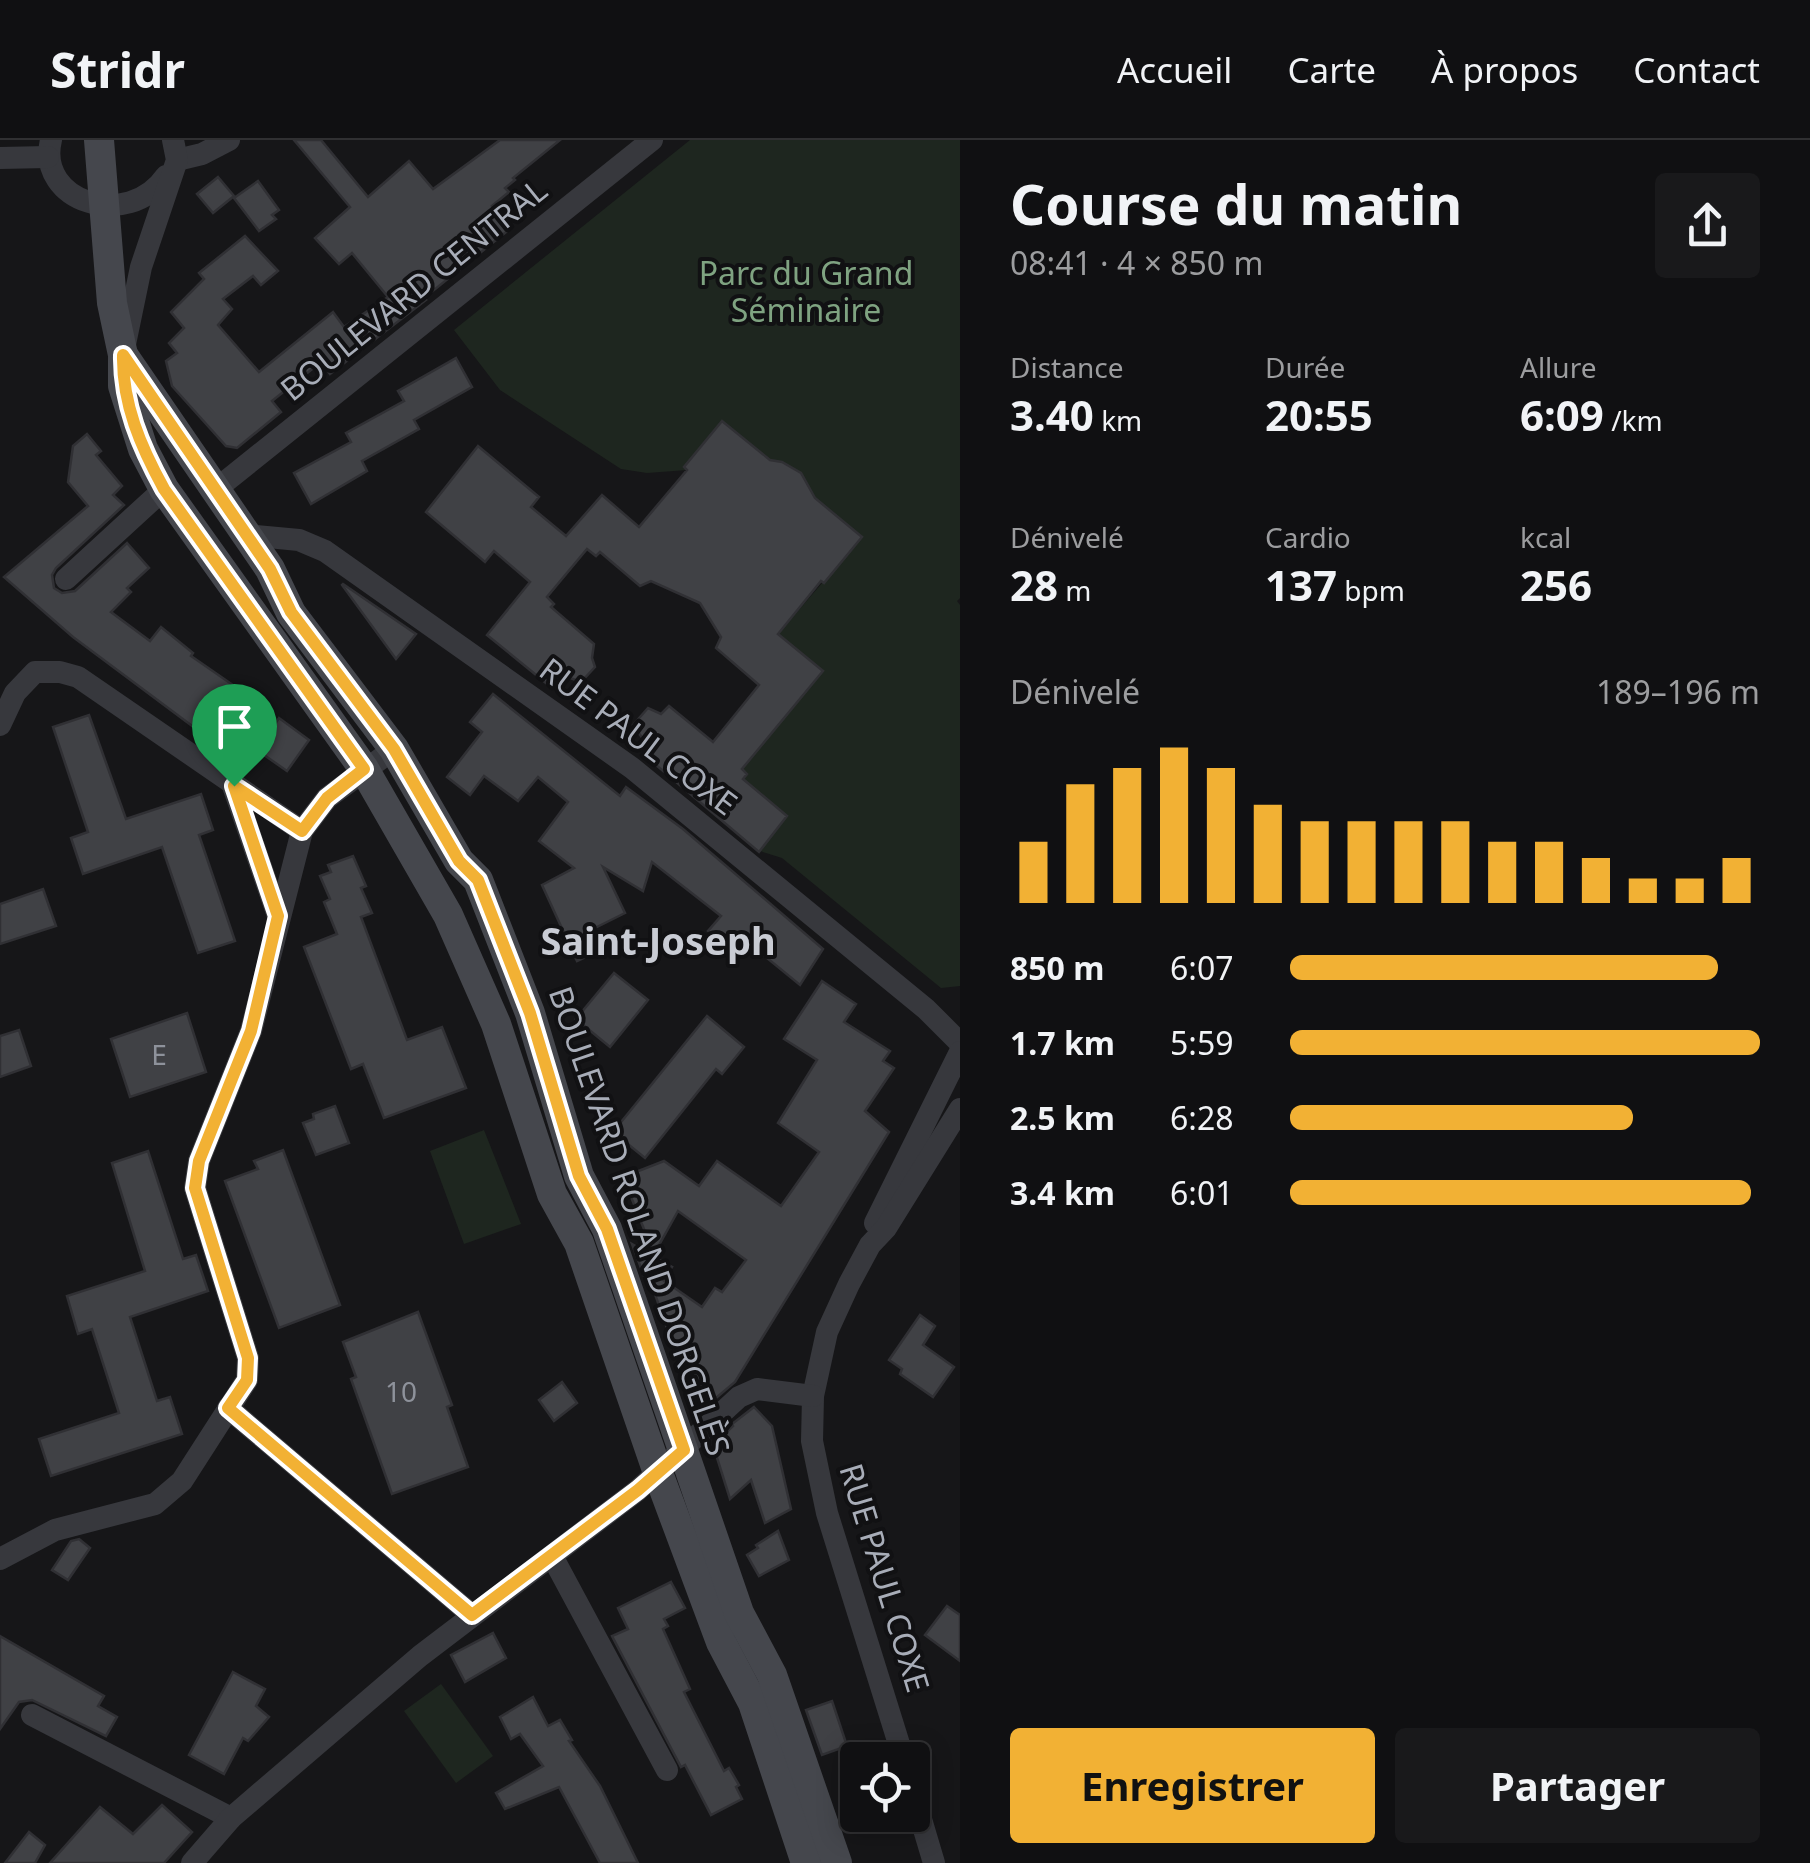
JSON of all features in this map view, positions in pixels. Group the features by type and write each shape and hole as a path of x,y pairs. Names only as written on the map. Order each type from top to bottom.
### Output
{"main road":[{"name":"BOULEVARD ROLAND DORGELÈS","path":"99,140 112,304 123,355 122,386 143,450 164,489 364,769 448,915 496,1024 552,1194 579,1244 658,1474 721,1642 752,1702 806,1863"},
{"name":"BOULEVARD ROLAND DORGELÈS","path":"123,355 270,569 291,612 394,749 459,861 478,880 530,1013 579,1176 607,1229 739,1614 772,1675 837,1863"}],"street":[{"path":"175,150 202,154 229,140"},
{"name":"BOULEVARD CENTRAL","path":"216,490 652,140"},
{"path":"0,158 49,148 70,192 104,207 132,204 157,189 175,150"},
{"path":"123,355 141,267 175,150"},
{"path":"66,579 164,489"},
{"name":"RUE PAUL COXE","path":"246,535 299,540 326,551 542,702 646,780 926,1009 960,1043"},
{"path":"0,726 15,693 35,672 78,677 302,831"},
{"path":"0,1560 55,1530 155,1504 182,1482 247,1380 248,1358 195,1188 199,1161 251,1031 302,831 327,798 394,749"},
{"path":"234,786 278,916"},
{"name":"RUE PAUL COXE","path":"898,1742 823,1499 812,1441 812,1396 827,1332 870,1246 875,1222 960,1052"},
{"name":"RUE PAUL COXE","path":"870,1246 886,1228 960,1109"},
{"path":"192,1863 231,1818 472,1615 658,1474 739,1398 757,1389 812,1396"},
{"path":"228,1408 472,1615"},
{"path":"552,1556 667,1770"},
{"path":"32,1715 231,1818"},
{"path":"925,1832 934,1863"}],"green space":[{"name":"Parc du Grand Séminaire","path":"690,140 960,140 960,986 941,988 782,858 760,851 743,779 747,774 742,769 823,671 778,634 862,537 814,497 801,473 770,460 722,421 684,466 687,470 647,473 621,469 500,390 454,330"},
{"path":"484,1130 521,1224 464,1244 430,1151"},
{"path":"441,1684 493,1756 456,1783 404,1711"}],"building":[{"path":"294,140 321,140 368,197 409,161 433,189 500,140 560,140 513,178 505,188 509,192 492,206 511,228 330,374 321,362 272,401 281,412 237,448 226,446 172,386 166,361 177,353 169,343 184,328 171,312 204,279 199,273 245,236 278,271 261,285 253,276 223,299 232,309 218,325 259,372 333,312 344,327 388,297 352,253 339,264 315,238 350,207"},
{"path":"218,177 234,196 213,213 197,194"},
{"path":"258,181 279,210 272,215 276,219 259,231 234,198"},
{"path":"456,358 472,387 414,420 419,429 362,461 367,471 311,504 294,473 351,442 346,433 404,401 398,391"},
{"path":"722,421 770,460 801,473 815,498 862,537 778,634 823,671 742,769 747,774 743,779 787,816 759,852 643,754 643,739 633,725 648,708 661,714 669,706 713,742 759,685 716,648 721,637 700,603 651,581 640,586 600,552 596,556 587,549 547,597 554,604 551,607 594,644 595,667 581,682 565,676 546,683 487,635 530,582 494,551 485,562 426,512 478,446 539,497 531,507 566,536 602,495 639,527"},
{"path":"87,434 101,451 96,455 122,486 113,495 124,505 56,568 52,575 54,588 62,593 75,591 127,543 149,568 127,588 131,592 111,612 150,641 161,627 193,653 191,656 243,692 236,702 273,727 279,718 309,740 287,771 231,732 224,732 215,743 73,637 4,577 88,506 68,482 73,446"},
{"path":"342,585 416,634 396,659"},
{"path":"493,694 620,796 626,787 683,829 823,949 800,985 744,939 732,953 708,931 721,916 652,862 643,891 603,867 625,913 591,930 601,950 577,961 542,885 574,868 539,841 568,802 538,777 518,801 484,776 470,795 447,777 482,732 470,722"},
{"path":"89,715 126,819 201,794 213,830 199,835 235,941 198,953 162,847 83,874 71,838 88,832 53,727"},
{"path":"353,856 372,913 361,917 407,1040 442,1027 466,1088 384,1118 363,1064 351,1069 304,947 337,934 324,902 330,899 320,876 331,872 328,865"},
{"path":"43,889 56,926 0,944 0,904"},
{"path":"614,973 648,1000 610,1047 576,1019"},
{"path":"822,981 856,1004 844,1022 890,1051 883,1061 894,1068 865,1111 889,1132 735,1382 710,1403 685,1379 650,1280 644,1276 632,1244 672,1267 663,1280 702,1307 715,1288 722,1292 746,1260 678,1211 654,1254 623,1177 664,1161 699,1186 717,1161 781,1206 819,1152 778,1123 817,1060 784,1039"},
{"path":"187,1013 206,1072 130,1097 111,1039"},
{"path":"707,1016 744,1047 722,1074 716,1069 645,1158 613,1132"},
{"path":"19,1030 31,1066 0,1077 0,1036"},
{"path":"335,1106 349,1143 316,1155 303,1123 314,1119 313,1114"},
{"path":"283,1150 340,1305 279,1328 225,1181 258,1169 254,1161"},
{"path":"148,1151 183,1259 196,1255 208,1291 130,1317 157,1401 170,1397 182,1434 51,1476 39,1439 119,1413 92,1329 78,1334 67,1296 145,1271 112,1163"},
{"path":"418,1312 452,1405 447,1407 468,1467 392,1494 351,1379 356,1377 343,1342"},
{"path":"920,1315 935,1326 923,1345 954,1367 933,1397 900,1374 902,1369 889,1360"},
{"path":"562,1382 577,1403 554,1421 539,1400"},
{"path":"754,1407 772,1426 791,1509 765,1523 751,1480 730,1499 713,1445"},
{"path":"778,1531 789,1560 759,1576 747,1555"},
{"path":"79,1539 90,1548 68,1580 52,1570 71,1541"},
{"path":"671,1582 685,1608 664,1619 668,1626 663,1629 690,1689 684,1692 724,1771 729,1768 739,1785 736,1787 742,1799 711,1815 685,1765 681,1767 612,1636 628,1629 618,1608"},
{"path":"947,1606 960,1615 960,1661 925,1635"},
{"path":"493,1633 506,1658 465,1682 451,1655"},
{"path":"0,1636 104,1696 98,1706 117,1717 106,1736 32,1700 19,1702 0,1729"},
{"path":"233,1672 265,1689 256,1706 269,1717 248,1741 243,1738 224,1774 189,1755"},
{"path":"533,1697 548,1726 560,1720 572,1740 569,1741 600,1786 638,1863 600,1863 559,1787 505,1809 496,1793 543,1766 520,1734 511,1739 500,1717"},
{"path":"832,1701 846,1742 840,1742 840,1749 822,1755 806,1710"},
{"path":"162,1805 192,1832 164,1863 50,1863 100,1807 133,1834"},
{"path":"29,1832 45,1845 35,1863 5,1863"}],"district":[{"name":"Saint-Joseph","path":"658,942"}],"route":[{"path":"123,355 270,569 291,612 394,749 459,861 478,880 530,1013 579,1176 607,1229 684,1450 638,1490 472,1615 228,1408 247,1380 248,1358 195,1188 199,1161 251,1031 278,916 234,786 302,831 327,798 364,769 164,489 143,450 122,386 123,355"}]}
